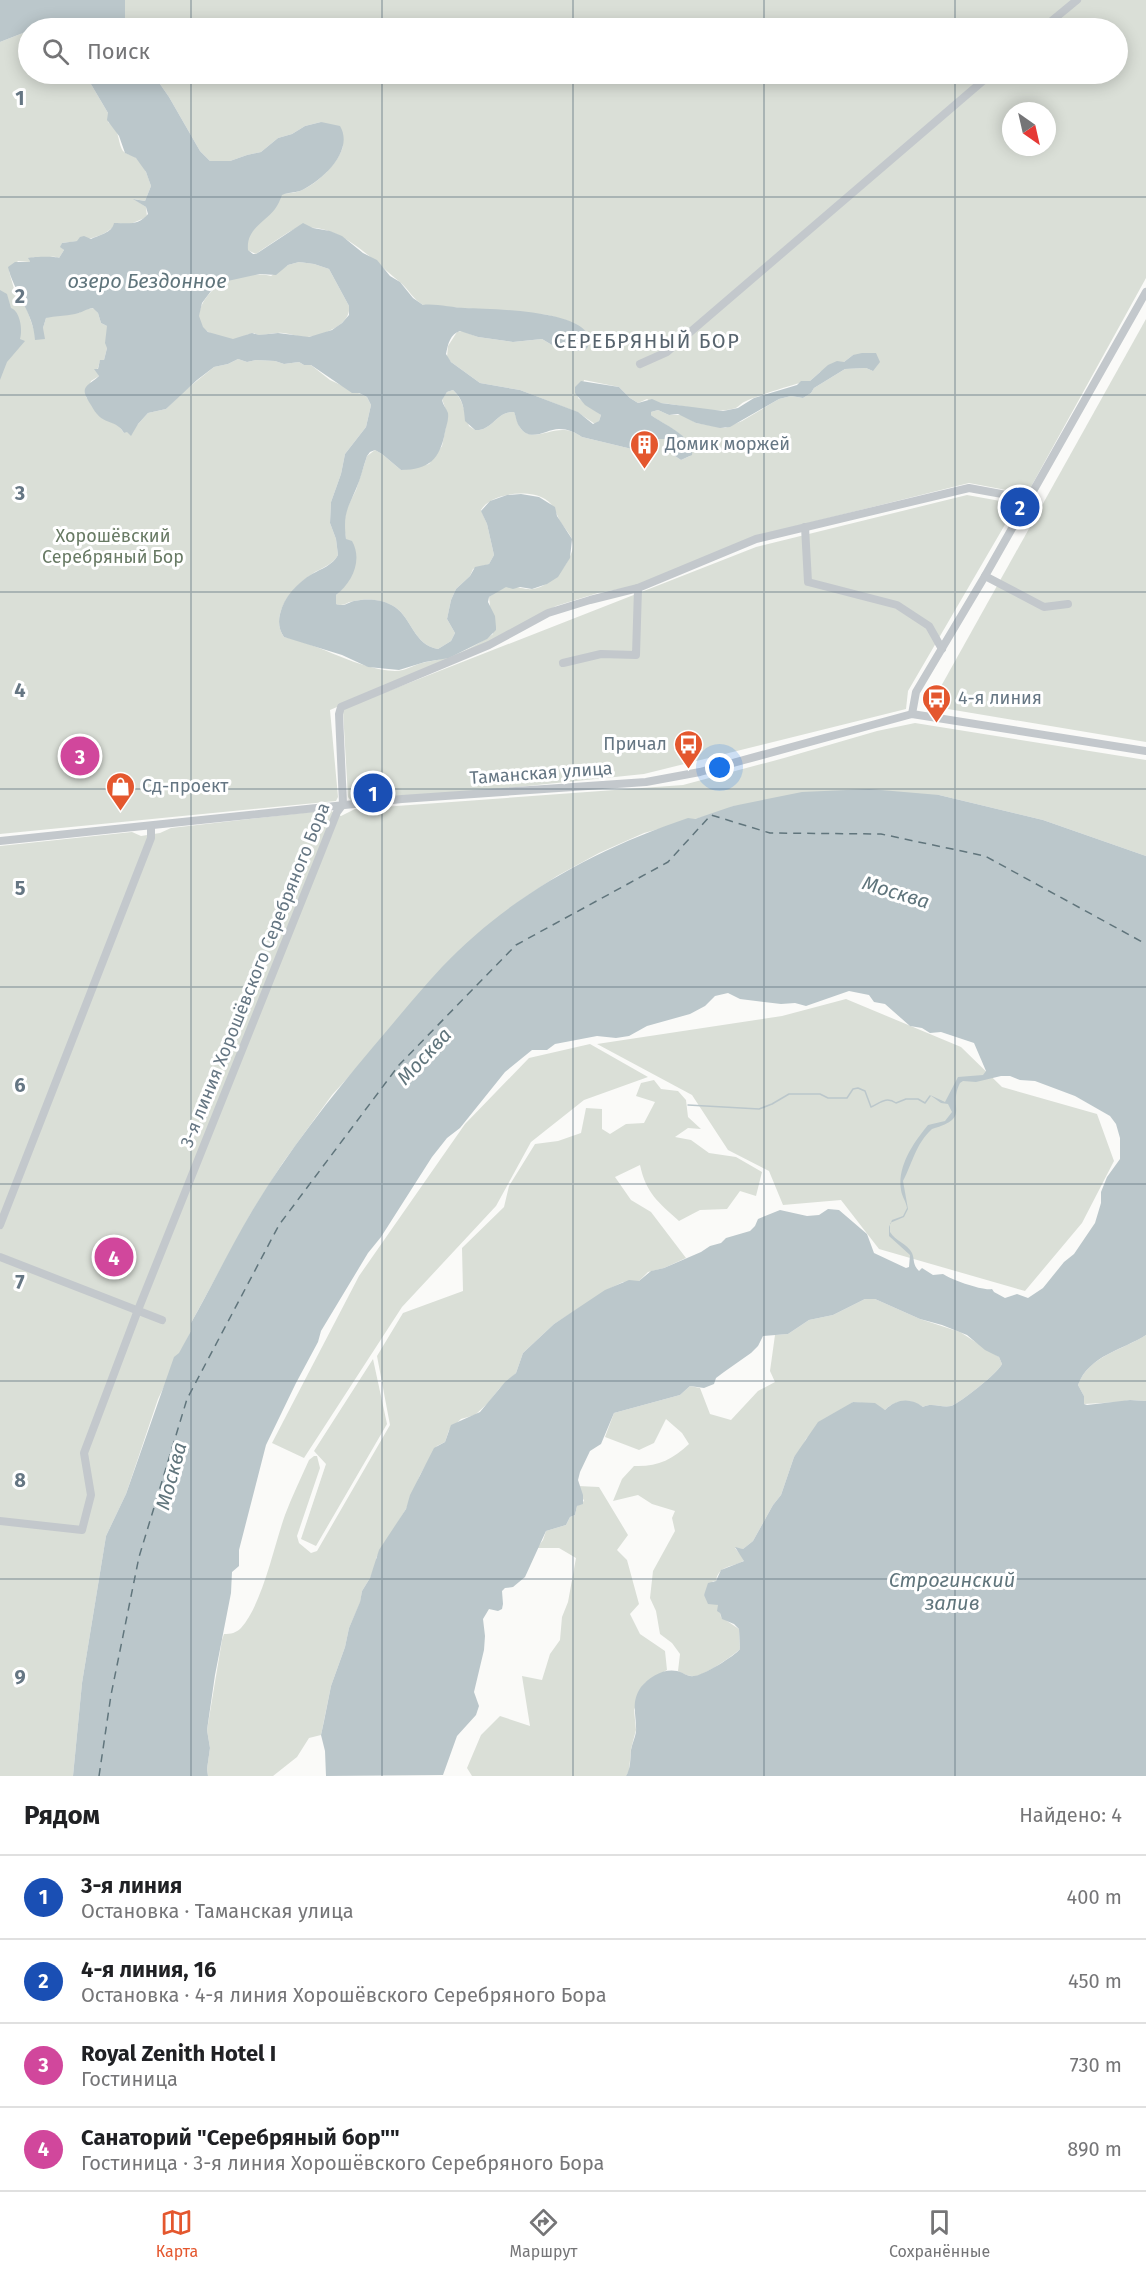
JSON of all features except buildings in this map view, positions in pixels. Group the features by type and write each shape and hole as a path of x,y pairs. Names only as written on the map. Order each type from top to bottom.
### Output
{"street":[{"path":"1055,18 1077,0"},
{"path":"640,364 667,352 979,84"},
{"path":"912,714 916,692 985,576 1146,292"},
{"name":"3-я линия Хорошёвского Серебряного Бора","path":"0,1521 82,1530 91,1495 84,1454 138,1310 313,871 343,804 339,714 341,707 489,645 548,614 638,588 756,539 969,488 1029,499"},
{"path":"805,527 808,582 897,604 929,626 942,648"},
{"path":"985,576 1044,607 1068,604"},
{"path":"563,663 601,654 636,655 638,588"},
{"name":"Таманская улица","path":"0,841 151,827 343,804 672,779 912,714 1146,751"},
{"path":"0,1225 151,838 151,827"},
{"path":"0,1257 162,1320"}],"green space":[{"name":"Хорошёвский Серебряный Бор","path":"125,0 1146,0 1146,278 1027,494 969,483 756,536 636,586 598,593 556,606 504,635 330,710 338,797 336,801 0,834 0,42 18,35 18,84 91,84 108,113 108,122 117,132 123,151 141,163 151,186 145,201 134,199 146,207 147,217 128,225 116,223 106,232 92,238 62,243 61,247 64,250 59,258 33,257 29,262 18,261 9,271 14,289 25,304 35,333 43,328 49,316 79,313 82,310 94,308 101,323 107,326 107,348 104,360 100,361 97,371 99,376 91,381 86,397 102,418 118,425 124,433 138,424 148,413 166,409 214,367 238,359 247,362 275,361 284,364 299,362 311,365 330,380 367,397 371,405 366,427 345,454 331,502 330,523 336,539 338,555 292,591 279,617 284,637 381,670 403,670 452,656 478,644 493,634 489,597 505,587 534,589 541,587 554,578 564,566 571,554 573,542 550,503 538,496 510,494 493,500 481,510 487,524 494,555 489,564 473,569 470,576 456,589 447,619 455,633 451,641 438,649 430,647 418,637 401,612 390,604 369,599 336,604 336,595 343,588 356,557 346,540 344,525 346,510 356,490 367,456 375,450 401,470 429,464 442,446 448,416 442,399 447,392 453,390 457,394 462,402 469,426 475,430 486,427 503,415 514,412 520,428 528,434 565,430 582,437 636,450 655,439 665,439 672,454 681,460 690,456 692,449 684,438 651,415 651,412 658,410 669,415 683,415 696,423 725,428 742,421 779,399 791,396 803,398 814,388 845,369 866,368 873,371 853,355 844,362 820,372 810,381 767,393 744,402 736,408 723,410 654,404 647,399 638,403 619,387 584,380 578,398 601,415 595,424 577,412 520,390 480,383 447,357 448,346 457,332 462,331 478,337 513,342 542,339 552,345 560,344 577,351 585,350 585,331 568,321 548,315 423,305 366,253 325,230 295,229 256,254 245,249 245,236 281,194 300,191 313,183 332,166 341,153 343,146 321,122 305,126 292,134 278,138 261,152 230,161 210,161 200,151 160,84 1128,84 1128,18 125,18"},
{"path":"299,262 329,269 349,306 346,319 334,329 301,337 281,333 259,335 254,333 240,338 226,339 213,335 201,325 199,318 203,303 214,289 226,280 243,276 271,276 288,265"},
{"path":"1146,319 1146,742 930,706"},
{"path":"967,495 1017,504 908,691 906,709 644,774 353,804 348,797 343,711 345,708 756,547"},
{"path":"915,723 1146,760 1146,856 1043,820 939,795 733,806 724,811 644,833 599,853 557,876 518,902 480,933 332,1095 282,1164 251,1213 191,1323 191,1331 158,1399 126,1494 106,1536 82,1683 73,1776 0,1776 0,846 132,832 141,836 160,833 171,828 329,810 341,816 355,809 683,785 877,731"},
{"path":"846,999 961,1047 1002,1087 1097,1114 1114,1161 1082,1223 1025,1291 879,1249 841,1200 783,1205 769,1171 728,1150 692,1095 597,1044 782,1016"},
{"path":"590,1044 648,1077 584,1100 531,1142 496,1206 402,1307 304,1458 272,1443 359,1276 465,1124 529,1058"},
{"path":"654,1080 661,1089 678,1091 686,1100 688,1117 701,1129 688,1128 675,1137 691,1140 709,1153 736,1157 762,1172 756,1196 740,1191 727,1209 700,1210 679,1221 649,1190 640,1165 615,1177 631,1200 651,1212 686,1258 648,1272 639,1281 623,1282 609,1289 554,1324 523,1353 516,1373 488,1403 475,1415 461,1419 449,1430 445,1442 437,1446 420,1475 406,1509 376,1558 376,1564 362,1591 360,1603 349,1628 345,1647 331,1686 321,1735 309,1738 297,1757 273,1776 208,1776 210,1748 207,1730 224,1634 233,1633 241,1628 255,1605 285,1515 309,1460 317,1456 320,1468 297,1536 299,1543 311,1553 317,1551 390,1425 377,1356 403,1313 463,1291 462,1248 504,1207 509,1186 535,1144 558,1141 581,1133 586,1108 602,1109 602,1129 610,1134 626,1124 644,1123 655,1102 636,1096 641,1083"},
{"path":"865,1299 875,1299 920,1319 960,1332 999,1357 1002,1364 994,1374 951,1406 923,1407 913,1402 903,1401 885,1410 871,1404 853,1402 806,1439 794,1457 781,1495 753,1541 743,1549 735,1548 745,1560 723,1569 704,1595 718,1605 721,1617 739,1629 740,1649 700,1675 691,1676 682,1673 678,1671 680,1654 672,1643 660,1634 656,1611 650,1598 653,1571 675,1531 672,1518 675,1511 652,1504 638,1495 613,1501 622,1479 634,1466 664,1461 689,1444 682,1433 666,1419 654,1443 639,1450 605,1437 614,1413 680,1395 690,1386 700,1388 710,1414 731,1420 758,1391 775,1382 770,1371 775,1335 788,1334 809,1320 833,1315"},
{"path":"1146,1335 1146,1401 1084,1404 1084,1396 1078,1385 1090,1367 1098,1360"},
{"path":"373,1359 387,1424 316,1546 301,1539 326,1464 314,1451"},
{"path":"578,1486 599,1487 628,1535 617,1550 627,1560 639,1604 630,1614 640,1634 665,1651 667,1670 645,1683 634,1710 636,1730 629,1771 626,1776 472,1776 467,1768 481,1735 500,1716 530,1726 522,1676 542,1680 550,1654 560,1640 562,1617 568,1602 576,1558 559,1548 537,1548 546,1531 566,1525 570,1517 575,1515 577,1506 584,1501"}],"water":[{"path":"0,0 125,0 125,18 18,18 18,35 0,42"},
{"name":"озеро Бездонное","path":"91,84 160,84 200,151 210,161 230,161 261,152 278,138 292,134 305,126 321,122 340,126 343,145 334,164 308,187 282,195 271,214 253,231 248,250 256,254 303,223 342,236 363,253 377,260 390,276 400,282 413,298 423,305 530,312 549,315 579,325 588,335 588,347 585,350 577,351 560,344 552,345 542,339 513,342 478,337 460,331 452,337 446,354 451,362 480,383 520,390 578,412 593,424 599,421 601,415 585,405 575,393 575,387 581,381 619,387 638,403 652,399 661,403 723,411 738,408 754,398 797,385 801,381 810,381 828,365 837,361 844,362 853,355 876,353 880,362 873,371 866,368 845,369 814,388 803,398 791,396 779,399 730,427 720,428 696,423 678,414 669,415 658,410 651,412 651,415 689,442 692,455 681,460 672,454 665,439 655,439 636,450 559,429 528,434 519,426 514,412 503,415 486,427 475,430 465,421 459,397 453,390 447,392 442,400 448,413 447,423 440,449 432,461 419,468 401,470 375,450 367,456 345,518 346,539 352,541 355,548 356,563 351,578 336,595 336,604 343,605 364,600 385,602 401,612 418,637 430,647 438,649 451,641 455,633 447,619 456,589 470,576 475,567 489,564 494,555 487,524 481,511 490,501 507,495 521,494 539,497 555,507 557,516 572,539 570,558 558,577 547,584 532,589 506,587 489,597 488,602 495,616 496,630 487,639 449,658 399,670 368,667 342,655 284,637 279,623 282,608 296,586 330,564 338,555 336,539 330,523 331,502 345,454 366,427 371,405 367,397 359,393 352,393 311,365 299,362 284,364 256,360 247,362 238,359 214,367 166,409 148,413 131,436 100,417 86,397 85,389 99,376 94,369 98,369 100,360 104,360 107,348 105,343 107,326 101,323 98,313 93,308 75,314 46,318 43,328 45,339 35,340 31,321 8,267 15,262 29,262 28,258 59,258 64,250 60,247 62,243 77,241 84,236 91,239 108,231 114,223 137,222 148,214 146,207 133,199 145,201 151,186 146,172 136,158 125,153 119,136 107,120 108,113","holes":["299,262 329,269 349,306 349,315 332,330 309,337 278,333 259,335 252,333 233,339 208,332 203,327 199,316 202,303 211,291 223,282 260,274 276,275 288,265"]},
{"path":"0,290 7,294 11,308 19,317 20,339 25,341 7,362 0,380"},
{"path":"869,789 939,795 1043,820 1146,856 1146,1335 1098,1360 1083,1375 1078,1385 1084,1396 1084,1404 1087,1405 1130,1400 1146,1401 1146,1776 626,1776 630,1767 631,1750 636,1732 636,1698 641,1687 662,1672 672,1670 692,1676 698,1675 725,1661 740,1649 739,1629 722,1619 717,1611 718,1605 708,1604 704,1595 708,1583 716,1581 721,1570 744,1561 735,1547 743,1549 753,1541 781,1495 794,1457 818,1422 853,1402 875,1403 885,1410 894,1403 903,1401 913,1402 923,1407 951,1406 994,1374 1002,1364 999,1357 985,1350 967,1335 920,1319 875,1299 865,1299 833,1315 809,1320 788,1334 763,1336 751,1353 716,1378 714,1384 704,1388 690,1386 680,1395 614,1413 601,1444 590,1451 580,1472 578,1480 583,1495 583,1504 577,1506 575,1515 570,1517 566,1525 546,1531 525,1577 513,1587 502,1591 502,1609 498,1611 489,1609 483,1619 484,1650 474,1692 479,1706 476,1715 457,1736 443,1775 326,1776 325,1751 321,1735 331,1686 362,1591 370,1578 379,1550 406,1509 410,1495 434,1448 445,1442 451,1425 480,1412 505,1382 516,1373 523,1353 554,1324 605,1290 629,1280 639,1281 651,1271 664,1268 701,1252 721,1243 726,1238 750,1231 758,1219 780,1210 807,1216 819,1215 828,1209 839,1210 867,1234 874,1253 906,1268 909,1267 910,1255 889,1236 890,1225 890,1232 910,1250 919,1271 922,1268 933,1275 943,1274 968,1284 992,1289 1005,1298 1017,1294 1028,1298 1043,1288 1064,1262 1074,1254 1095,1223 1101,1203 1101,1192 1107,1177 1120,1159 1120,1138 1116,1124 1110,1116 1075,1096 1035,1081 1001,1076 960,1083 955,1116 944,1125 932,1129 922,1141 903,1181 908,1209 904,1217 891,1223 892,1220 903,1216 907,1208 900,1181 904,1163 912,1147 928,1125 945,1121 952,1112 948,1104 941,1103 930,1095 945,1102 958,1077 983,1075 986,1071 974,1043 941,1032 930,1033 922,1028 910,1026 885,1004 874,1002 869,995 849,991 806,1006 795,1003 781,1004 740,999 728,993 715,996 705,1006 690,1014 647,1026 629,1036 616,1038 597,1036 555,1044 547,1050 532,1050 505,1072 460,1128 447,1138 432,1157 381,1237 368,1253 321,1331 318,1342 266,1445 239,1550 239,1566 232,1572 231,1593 207,1730 210,1748 208,1776 73,1776 82,1683 106,1536 126,1494 174,1357 179,1353 191,1331 191,1323 252,1211 279,1168 309,1127 442,967 468,941 525,897 587,860 654,830 733,806 802,792"}],"waterway":[{"path":"688,1105 759,1109 789,1094 820,1094 828,1098 847,1098 853,1089 858,1088 865,1091 871,1107 886,1100 896,1103 906,1099 918,1099 925,1103 930,1096"}],"ferry route":[{"path":"99,1776 111,1695 139,1557 187,1399 279,1225 399,1065 516,945 668,862 711,815 770,833 881,834 985,856 1146,944"}],"place":[{"name":"Домик моржей","path":"644,470"},
{"name":"4-я линия, 16","path":"1020,507"},
{"name":"4-я линия","path":"937,724"},
{"name":"Royal Zenith Hotel I","path":"80,756"},
{"name":"Причал","path":"688,770"},
{"name":"3-я линия","path":"373,793"},
{"name":"Сд-проект","path":"121,812"},
{"name":"Санаторий \"Серебряный бор\"\"","path":"114,1257"}],"district":[{"name":"СЕРЕБРЯНЫЙ БОР","path":"647,341"}],"water label":[{"name":"Москва","path":"896,892"},
{"name":"Москва","path":"424,1056"},
{"name":"Москва","path":"171,1476"},
{"name":"Строгинский залив","path":"952,1592"}]}
